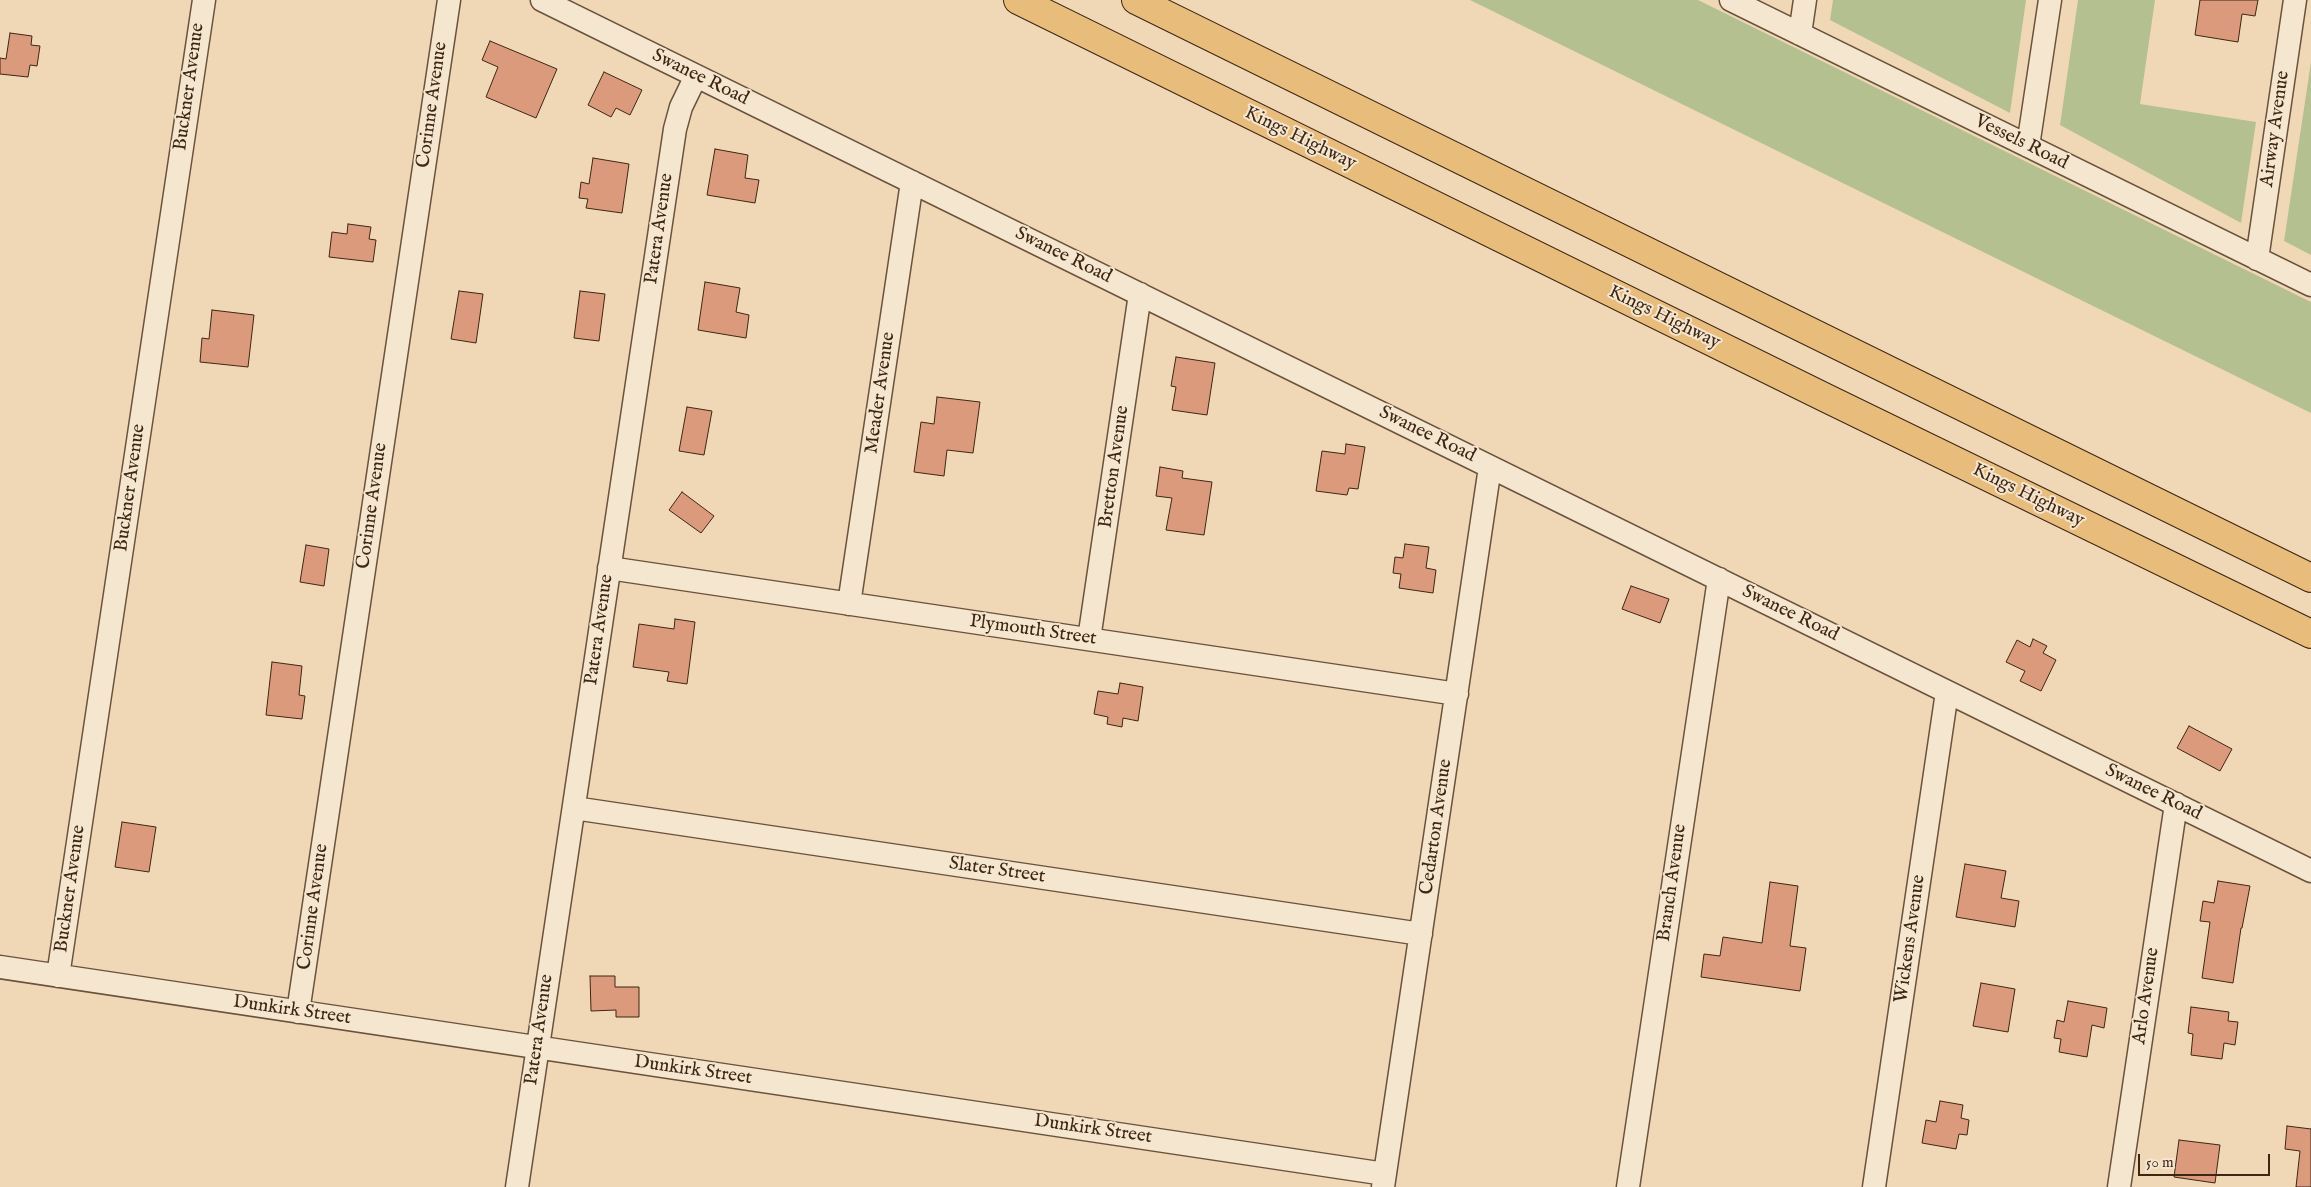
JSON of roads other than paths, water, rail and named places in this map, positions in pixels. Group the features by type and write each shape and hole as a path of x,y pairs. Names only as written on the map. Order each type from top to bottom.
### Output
{"main road":[{"name":"Kings Highway","path":"1018,0 1826,398 2311,634"},
{"path":"1136,0 2311,578"}],"street":[{"name":"Buckner Avenue","path":"58,976 204,0"},
{"name":"Corinne Avenue","path":"298,1012 449,0"},
{"name":"Swanee Road","path":"542,0 2311,871"},
{"name":"Vessels Road","path":"1731,0 2311,286"},
{"path":"1800,34 1805,0"},
{"path":"2028,146 2050,0"},
{"name":"Airway Avenue","path":"2257,259 2295,0"},
{"name":"Patera Avenue","path":"517,1187 675,129 681,108 696,76"},
{"name":"Meader Avenue","path":"849,604 912,182"},
{"name":"Bretton Avenue","path":"1089,640 1140,294"},
{"name":"Cedarton Avenue","path":"1384,1180 1490,467"},
{"name":"Plymouth Street","path":"609,568 1457,694"},
{"name":"Branch Avenue","path":"1628,1187 1719,579"},
{"name":"Wickens Avenue","path":"1874,1187 1947,692"},
{"name":"Arlo Avenue","path":"2119,1187 2176,804"},
{"name":"Slater Street","path":"574,808 1421,934"},
{"name":"Dunkirk Street","path":"0,968 538,1048 1384,1180"}]}
